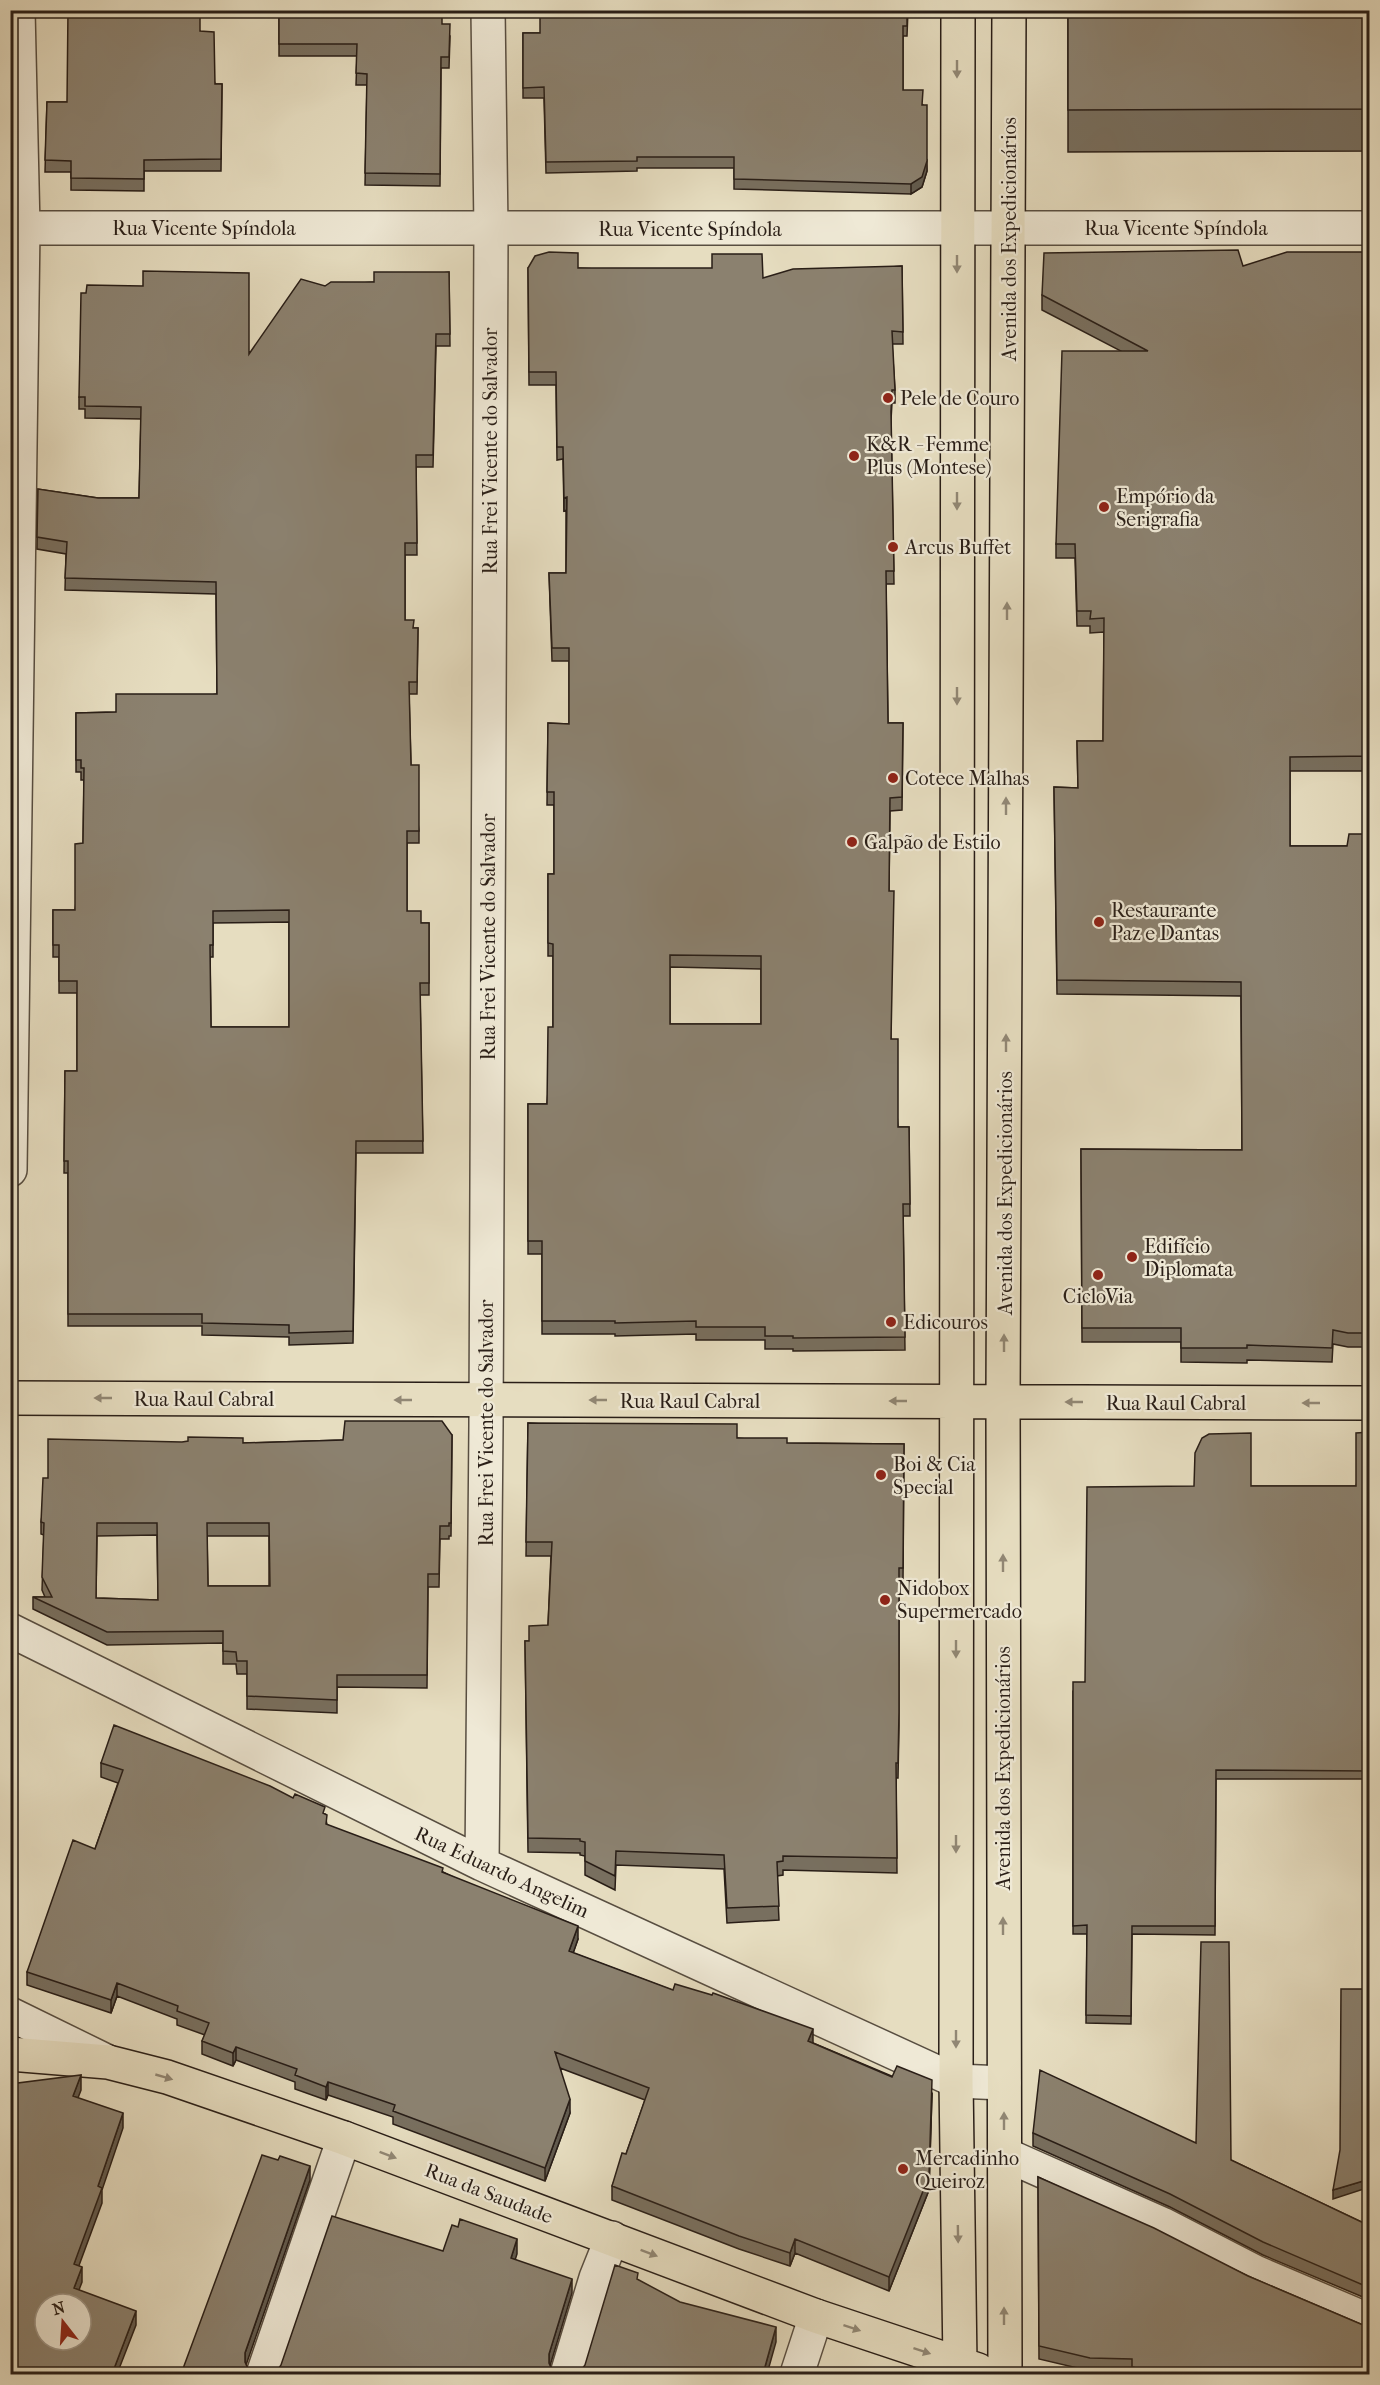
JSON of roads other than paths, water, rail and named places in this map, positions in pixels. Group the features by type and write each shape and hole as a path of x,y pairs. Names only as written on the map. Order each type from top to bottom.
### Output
{"main road":[{"path":"958,10 956,2081 960,2364"},
{"name":"Avenida dos Expedicionários","path":"1005,2374 1003,1402 1009,10"},
{"name":"Rua Raul Cabral","path":"10,1398 1370,1403"},
{"name":"Rua da Saudade","path":"10,2054 108,2062 167,2077 344,2138 816,2316 992,2374"}],"street":[{"path":"10,1170 18,10"},
{"name":"Rua Frei Vicente do Salvador","path":"482,1864 491,229 488,10"},
{"name":"Rua Vicente Spíndola","path":"17,228 957,230 1370,228"},
{"name":"Rua Eduardo Angelim","path":"10,1630 482,1864 956,2081 1004,2083"},
{"path":"10,2014 108,2062"},
{"path":"263,2374 344,2138"},
{"path":"1004,2154 1162,2224 1255,2272 1370,2321"},
{"path":"567,2374 596,2277 612,2238"},
{"path":"797,2374 816,2316"}],"place":[{"name":"Pele de Couro","path":"888,398"},
{"name":"K&R - Femme Plus (Montese)","path":"854,456"},
{"name":"Empório da Serigrafia","path":"1104,507"},
{"name":"Arcus Buffet","path":"893,547"},
{"name":"Cotece Malhas","path":"893,778"},
{"name":"Galpão de Estilo","path":"852,842"},
{"name":"Restaurante Paz e Dantas","path":"1099,922"},
{"name":"Edifício Diplomata","path":"1132,1257"},
{"name":"CicloVia","path":"1098,1275"},
{"name":"Edicouros","path":"891,1322"},
{"name":"Boi & Cia Special","path":"881,1475"},
{"name":"Nidobox Supermercado","path":"885,1600"},
{"name":"Mercadinho Queiroz","path":"903,2169"}]}
